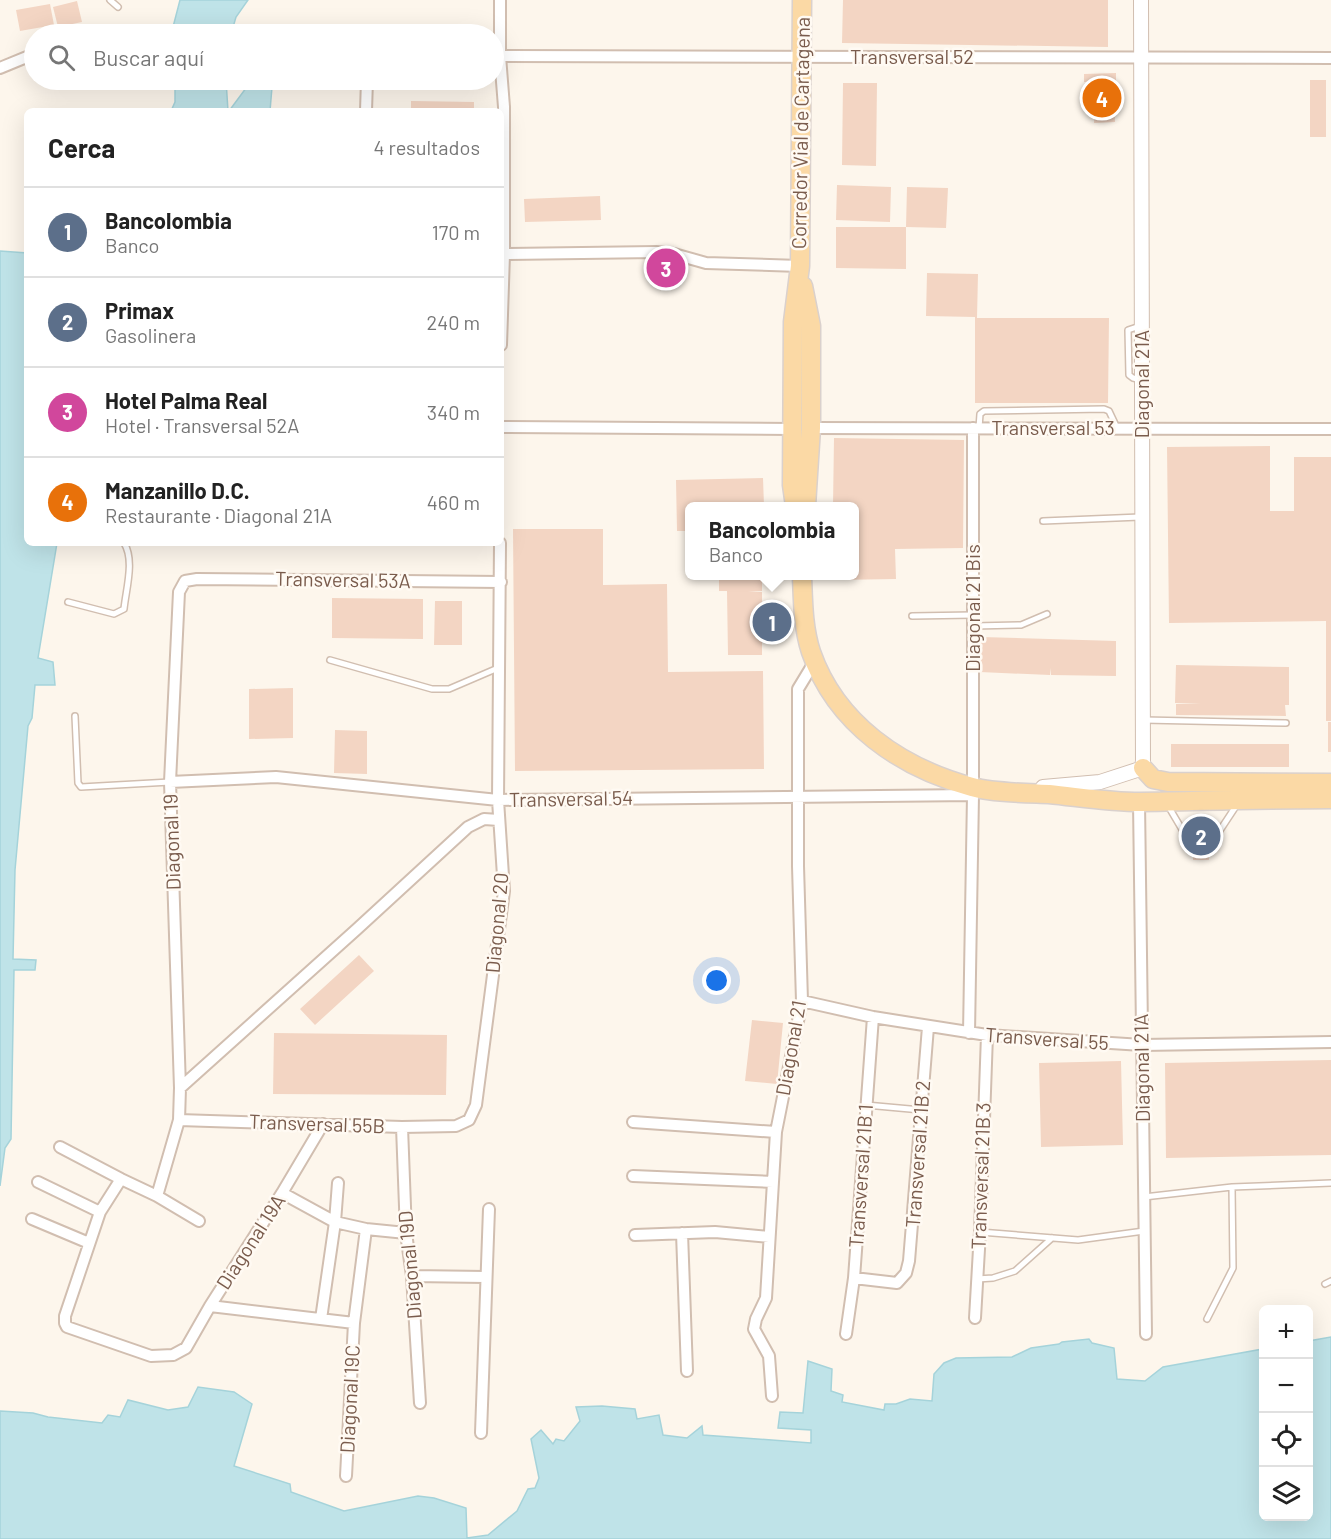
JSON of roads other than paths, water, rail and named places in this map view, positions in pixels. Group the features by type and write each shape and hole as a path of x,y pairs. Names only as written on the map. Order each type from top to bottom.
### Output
{"main road":[{"name":"Corredor Vial de Cartagena","path":"794,502 792,485 802,428 810,326 800,266 802,0"},
{"name":"Corredor Vial de Cartagena","path":"802,428 806,502"},
{"path":"802,580 808,640 815,661 845,712 866,734 890,752 916,767 973,791 1005,791 1138,802 1331,799"},
{"path":"1143,768 1153,779 1168,782 1331,783"}],"street":[{"path":"499,24 500,0"},
{"name":"Diagonal 21A","path":"1141,0 1143,768"},
{"name":"Transversal 52","path":"504,56 1331,58"},
{"path":"0,68 24,58"},
{"path":"366,108 367,90"},
{"path":"502,90 504,107 504,254 656,252 674,254 706,263 800,266"},
{"name":"Transversal 53","path":"504,427 1331,429"},
{"name":"Diagonal 21 Bis","path":"973,791 972,621 976,428"},
{"name":"Diagonal 20","path":"469,1120 476,1105 504,891 498,800 500,546"},
{"name":"Transversal 53A","path":"184,581 197,579 501,582"},
{"name":"Diagonal 19","path":"179,1120 180,1088 170,782 179,592 184,581"},
{"name":"Diagonal 21","path":"772,1396 769,1356 754,1329 766,1298 776,1132 802,1001 798,866 798,689 815,661"},
{"path":"1005,791 1100,782 1143,768"},
{"name":"Transversal 54","path":"170,782 276,777 498,800 799,797 973,791"},
{"path":"969,1033 973,791"},
{"name":"Diagonal 21A","path":"1138,802 1146,1334"},
{"path":"180,1088 468,827 484,819 499,820"},
{"name":"Transversal 55","path":"802,1001 873,1017 987,1035 1142,1045 1331,1042"},
{"name":"Transversal 21B 1","path":"846,1334 854,1278 873,1017"},
{"name":"Transversal 21B 2","path":"854,1278 897,1283 906,1273 909,1262 928,1027"},
{"name":"Transversal 21B 3","path":"975,1317 987,1035"},
{"path":"157,1196 179,1120"},
{"name":"Transversal 55B","path":"179,1120 402,1127 456,1126 469,1120"},
{"path":"633,1122 776,1132"},
{"name":"Diagonal 19A","path":"89,1243 65,1316 67,1327 151,1356 173,1355 186,1348 323,1124"},
{"name":"Diagonal 19D","path":"402,1127 406,1233 412,1276 420,1403"},
{"path":"60,1147 157,1196 200,1221"},
{"path":"633,1176 772,1182"},
{"path":"32,1219 89,1243 100,1212 121,1179"},
{"path":"38,1182 100,1212"},
{"path":"321,1319 335,1222 338,1183"},
{"path":"282,1193 335,1222 366,1229 406,1233"},
{"path":"481,1433 489,1209"},
{"name":"Diagonal 19C","path":"346,1476 354,1323 366,1229"},
{"path":"635,1235 715,1232 768,1237"},
{"path":"682,1233 687,1371"},
{"path":"412,1276 485,1277"},
{"path":"210,1306 354,1323"}],"lane":[{"path":"110,0 118,7"},
{"path":"976,428 980,414 984,411 1104,409 1109,411 1117,428"},
{"path":"1043,521 1142,516"},
{"path":"68,602 114,614 124,609 130,559 126,546"},
{"path":"912,616 1021,625 1047,614"},
{"path":"330,660 432,689 449,689 500,668"},
{"path":"75,716 78,783 81,787 170,782"},
{"path":"1143,720 1286,723"},
{"path":"1209,847 1241,799"},
{"path":"1164,800 1193,848"},
{"path":"865,1105 921,1110"},
{"path":"1144,1197 1232,1187 1331,1183"},
{"path":"1207,1319 1233,1268 1232,1187"},
{"path":"980,1232 1078,1240 1144,1231"},
{"path":"977,1279 993,1278 1015,1271 1052,1238"},
{"path":"1325,1284 1331,1281"}],"water":[{"path":"180,0 248,0 234,24 174,24"},
{"path":"175,90 227,90 228,108 172,108"},
{"path":"245,90 272,90 270,108 231,108"},
{"path":"0,251 24,253 24,546 57,546 38,658 53,662 55,685 35,685 32,718 28,726 15,870 13,959 36,960 35,970 14,970 11,1139 5,1148 0,1186"},
{"path":"1331,1337 1331,1539 0,1539 0,1411 33,1413 48,1417 102,1423 108,1415 120,1417 128,1400 168,1410 188,1407 198,1387 234,1392 252,1404 234,1466 290,1484 291,1492 344,1511 418,1496 434,1498 466,1508 467,1538 488,1535 517,1511 528,1489 535,1488 539,1478 531,1439 541,1430 553,1444 556,1439 564,1441 580,1421 576,1407 602,1406 635,1409 637,1419 659,1415 663,1435 687,1438 702,1426 703,1435 811,1443 811,1430 778,1428 780,1412 803,1413 808,1361 832,1369 831,1391 843,1395 842,1402 884,1410 885,1404 896,1404 910,1399 932,1401 934,1374 944,1363 956,1358 1012,1357 1031,1348 1089,1339 1092,1343 1114,1348 1117,1379 1145,1381 1163,1367 1259,1350 1259,1521 1313,1521 1313,1340"}],"place":[{"name":"Manzanillo D.C.","path":"1102,98"},
{"name":"Hotel Palma Real","path":"666,268"},
{"name":"Bancolombia","path":"772,622"},
{"name":"Primax","path":"1201,836"}]}
